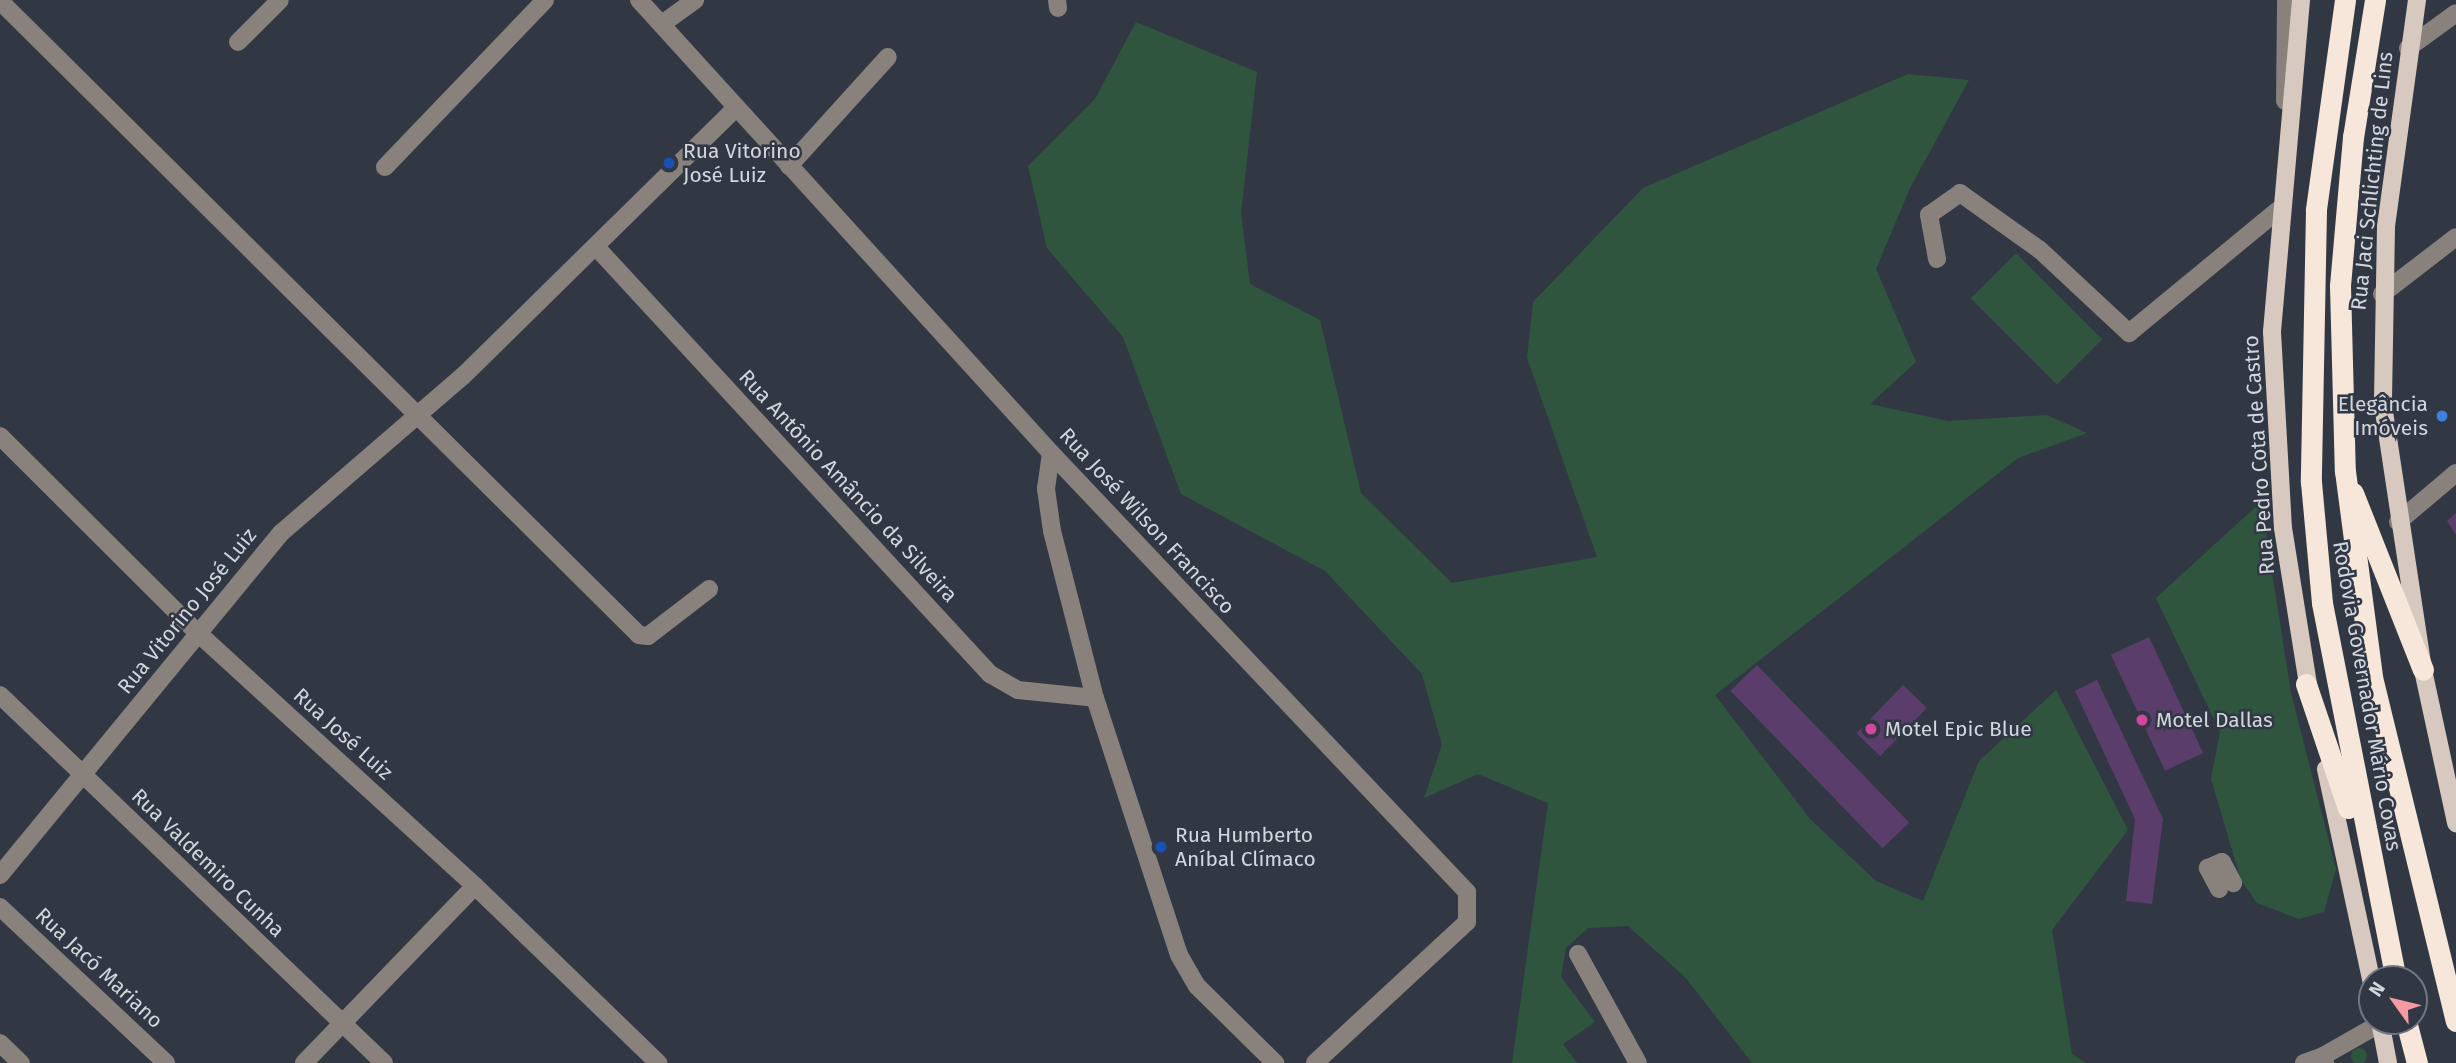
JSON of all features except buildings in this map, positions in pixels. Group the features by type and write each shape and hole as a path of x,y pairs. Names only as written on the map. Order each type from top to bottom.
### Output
{"highway":[{"name":"Rodovia Governador Mário Covas","path":"2345,0 2316,210 2311,482 2322,603 2392,965"},
{"name":"Rodovia Governador Mário Covas","path":"2375,0 2353,137 2340,273 2345,471 2372,677 2456,1021"},
{"path":"2345,471 2423,670"},
{"path":"2306,684 2386,939"},
{"path":"2410,1035 2417,1063"}],"main road":[{"name":"Rua Pedro Cota de Castro","path":"2301,0 2278,210 2275,418 2283,528 2306,684 2368,965"},
{"name":"Rua Jaci Schlichting de Lins","path":"2417,0 2408,48 2382,294 2383,405 2398,522 2423,670 2456,823"},
{"path":"2383,1035 2388,1063"}],"street":[{"path":"238,42 280,0"},
{"path":"385,167 545,0"},
{"name":"Rua José Wilson Francisco","path":"639,0 1051,453 1472,902 1467,922 1315,1063"},
{"path":"662,24 695,0"},
{"path":"2286,0 2286,141"},
{"path":"0,1 639,635 648,636 709,589"},
{"path":"2408,48 2456,13"},
{"path":"789,166 888,57"},
{"name":"Rua Vitorino José Luiz","path":"0,875 281,533 597,248 737,108"},
{"path":"1937,259 1928,215 1960,193 2040,250 2129,333 2278,210"},
{"path":"2382,294 2456,237"},
{"name":"Rua Antônio Amâncio da Silveira","path":"597,248 990,674 1018,690 1095,698"},
{"name":"Rua José Luiz","path":"0,436 198,634 475,886 658,1063"},
{"path":"1051,453 1048,508 1095,698 1179,955 1197,986 1257,1056 1275,1063"},
{"path":"2398,522 2456,472"},
{"name":"Rua Valdemiro Cunha","path":"0,695 384,1063"},
{"path":"2215,865 2226,886"},
{"path":"304,1063 475,886"},
{"name":"Rua Jacó Mariano","path":"0,907 166,1063"},
{"path":"1578,954 1638,1063"},
{"path":"2304,1063 2324,1060 2361,1035"},
{"path":"0,1043 20,1063"}],"green space":[{"path":"1136,22 1257,72 1241,213 1250,284 1320,320 1361,493 1452,583 1597,557 1527,358 1533,302 1643,188 1908,74 1969,80 1910,188 1876,269 1916,362 1870,404 1948,421 2047,415 2087,433 2018,458 1715,695 1810,819 1876,881 1923,901 1979,761 2056,690 2128,830 2052,930 2072,1054 2086,1063 1752,1063 1685,977 1628,926 1588,928 1566,948 1561,977 1595,1022 1563,1044 1577,1063 1512,1063 1548,803 1478,774 1424,798 1442,745 1422,674 1325,571 1181,494 1123,337 1047,248 1028,166 1095,99"},
{"path":"2016,253 2102,339 2057,385 1971,298"},
{"path":"2261,502 2291,693 2336,869 2324,912 2299,919 2257,903 2241,880 2211,779 2220,732 2156,598"},
{"path":"2356,1048 2362,1048 2367,1056 2365,1062 2356,1064 2351,1059 2351,1053"}],"place":[{"name":"Rua Vitorino José Luiz","path":"669,163"},
{"name":"Elegância Imóveis","path":"2442,416"},
{"name":"Motel Dallas","path":"2142,720"},
{"name":"Motel Epic Blue","path":"1871,729"},
{"name":"Rua Humberto Aníbal Clímaco","path":"1161,847"}]}
